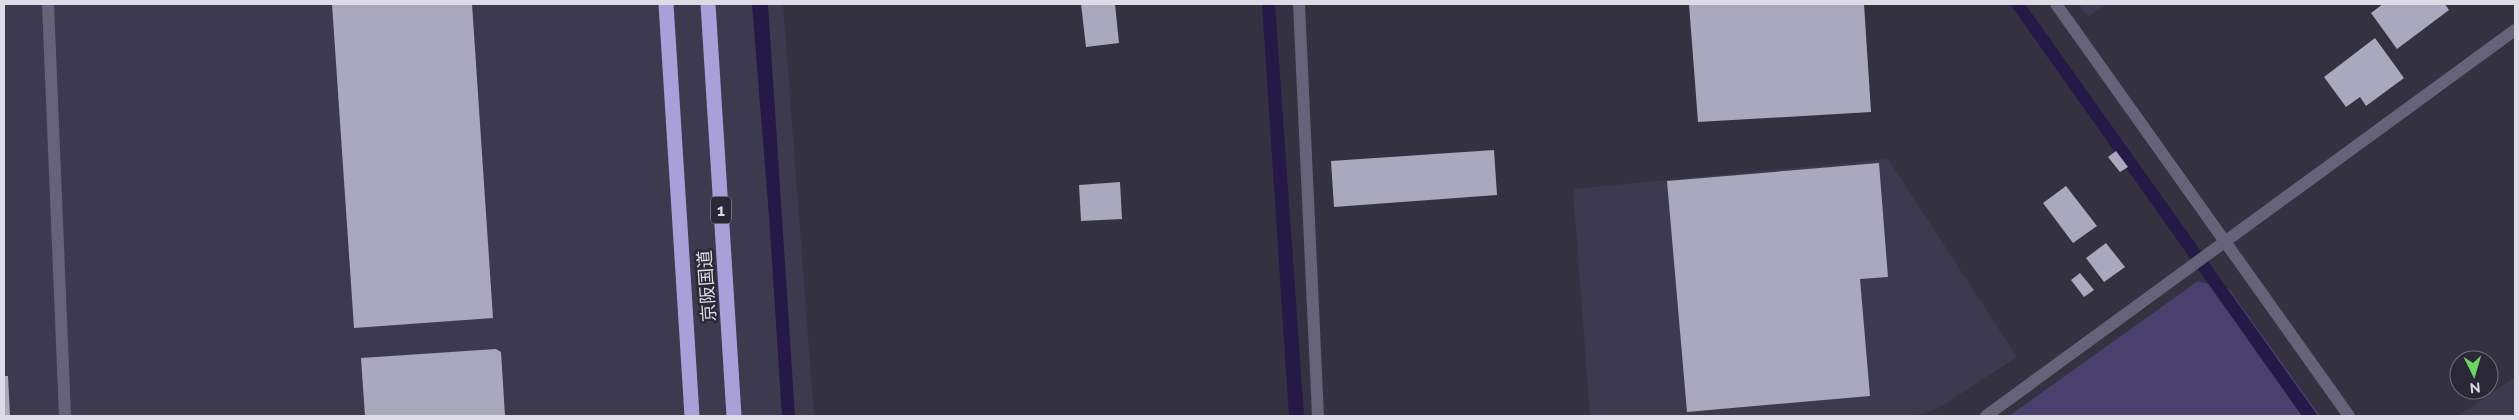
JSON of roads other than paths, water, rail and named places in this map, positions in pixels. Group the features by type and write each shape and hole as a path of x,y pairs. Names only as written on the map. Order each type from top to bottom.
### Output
{"highway":[{"name":"京阪国道","path":"666,4 692,416"},
{"name":"京阪国道","path":"708,4 734,416"}],"street":[{"path":"48,4 66,416"},
{"path":"1299,4 1318,416"},
{"path":"2056,4 2349,416"},
{"path":"1986,416 2515,30"}]}
